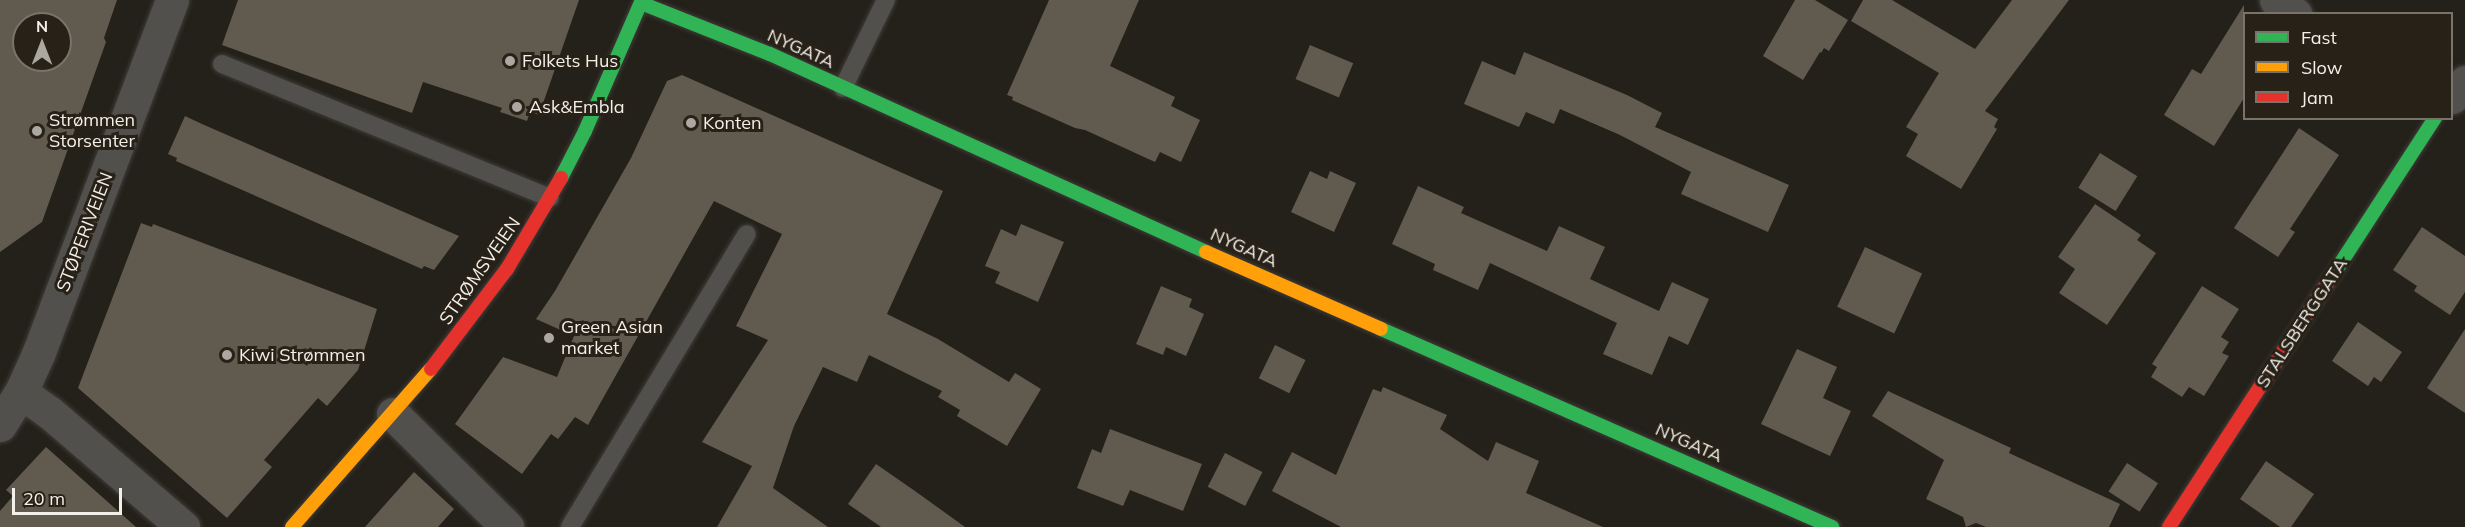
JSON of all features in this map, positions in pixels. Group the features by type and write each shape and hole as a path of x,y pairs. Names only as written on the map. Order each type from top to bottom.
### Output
{"main road":[{"name":"NYGATA","path":"641,1 761,51 1100,205 1832,527"},
{"name":"STRØMSVEIEN","path":"292,527 393,414 479,309 550,198 603,93 641,1"},
{"name":"STALSBERGGATA","path":"2169,527 2434,120"}],"street":[{"name":"STØPERIVEIEN","path":"0,425 21,392 79,251 172,0"},
{"path":"2276,0 2292,12"},
{"path":"2453,95 2465,82"},
{"path":"21,392 49,412 183,527"},
{"path":"393,414 507,527"}],"lane":[{"path":"843,88 886,0"},
{"path":"222,64 550,198"},
{"path":"570,527 747,234"}],"building":[{"name":"Strømmen Storsenter","path":"0,0 117,0 104,38 106,42 42,222 0,252"},
{"path":"238,0 579,0 539,115 530,112 527,121 500,112 502,108 423,82 412,113 222,45"},
{"path":"1049,0 1139,0 1110,66 1175,97 1171,106 1200,120 1181,162 1160,152 1155,162 1012,100 1013,97 1007,95"},
{"path":"1795,0 1815,0 1848,20 1829,51 1824,48 1820,52 1803,80 1763,56"},
{"path":"1863,0 1892,0 1975,49 2012,0 2069,0 1985,111 1998,119 1994,127 1997,129 1961,189 1906,156 1918,134 1906,127 1939,73 1851,21"},
{"path":"2244,5 2243,100 2214,146 2164,115 2192,69 2201,74"},
{"path":"1310,45 1353,63 1339,97 1296,79"},
{"path":"1524,52 1627,95 1662,113 1655,127 1789,185 1768,232 1681,194 1691,172 1620,135 1560,109 1554,124 1526,112 1519,127 1464,104 1482,61 1515,75"},
{"path":"682,75 943,191 887,314 938,339 1009,382 1015,373 1041,389 1007,446 957,416 960,410 938,397 942,391 869,355 857,382 823,367 794,426 773,488 828,527 717,527 752,466 702,442 768,340 736,326 782,234 714,201 588,425 575,417 558,439 551,434 522,474 455,424 503,357 557,377 574,336 536,319 555,291 631,158 667,81"},
{"path":"185,116 459,236 434,270 424,266 422,269 176,161 177,158 168,154"},
{"path":"2299,128 2339,155 2290,229 2295,232 2278,257 2234,228"},
{"path":"2100,153 2137,176 2116,211 2078,188"},
{"path":"1310,171 1327,179 1330,171 1356,183 1334,232 1291,212"},
{"path":"1418,186 1464,207 1461,213 1547,251 1559,226 1605,247 1590,279 1659,311 1672,282 1709,299 1688,345 1669,336 1652,375 1603,354 1617,323 1490,263 1478,290 1433,270 1435,264 1392,244"},
{"path":"2095,204 2141,235 2137,240 2156,253 2107,325 2059,293 2075,269 2058,257"},
{"path":"141,223 152,227 153,224 377,309 358,370 327,406 318,398 264,460 272,467 227,518 78,388"},
{"path":"1021,224 1064,242 1038,302 995,283 1000,272 985,266 1001,229 1016,236"},
{"path":"2422,227 2465,256 2465,292 2450,315 2414,291 2417,286 2393,270"},
{"path":"1865,247 1922,274 1894,333 1837,307"},
{"path":"1161,286 1192,299 1189,307 1204,314 1186,356 1166,347 1163,355 1136,344"},
{"path":"2202,286 2239,309 2221,337 2229,342 2222,353 2229,356 2204,396 2189,387 2182,397 2151,377 2157,367 2152,364"},
{"path":"2358,322 2402,352 2381,382 2374,377 2368,386 2332,361"},
{"path":"2465,329 2465,413 2427,388"},
{"path":"1275,345 1306,360 1289,393 1259,378"},
{"path":"1797,349 1837,367 1823,398 1851,411 1830,456 1761,424"},
{"path":"1383,387 1447,415 1440,429 1488,461 1496,442 1539,461 1526,493 1603,527 1341,527 1272,491 1292,452 1336,475 1373,389 1381,392"},
{"path":"1888,391 2011,448 2009,453 2120,504 2109,527 1986,527 1976,523 1966,527 1963,517 1926,499 1944,460 1872,416"},
{"path":"1110,429 1202,464 1183,511 1130,490 1123,506 1077,488 1092,449 1101,453"},
{"path":"46,447 136,527 0,527 0,511 13,496 6,490"},
{"path":"1225,453 1262,472 1245,506 1208,487"},
{"path":"2266,461 2314,494 2291,527 2280,527 2240,499"},
{"path":"2127,463 2158,483 2140,512 2108,492"},
{"path":"876,464 965,527 881,527 848,504"},
{"path":"414,472 454,509 438,527 365,527"}],"traffic: fast":[{"path":"561,178 585,131 642,0"},
{"path":"641,3 770,54 1206,252"},
{"path":"2331,278 2434,120"},
{"path":"1381,329 1832,527"}],"traffic: slow":[{"path":"1206,252 1381,329"},
{"path":"292,527 431,369"}],"traffic: jam":[{"path":"431,369 507,269 561,178"},
{"path":"2169,527 2331,278"}],"place":[{"name":"Folkets Hus","path":"510,61"},
{"name":"Ask&Embla","path":"517,107"},
{"name":"Konten","path":"691,123"},
{"name":"Strømmen Storsenter","path":"37,131"},
{"name":"Green Asian market","path":"549,338"},
{"name":"Kiwi Strømmen","path":"227,355"}]}
